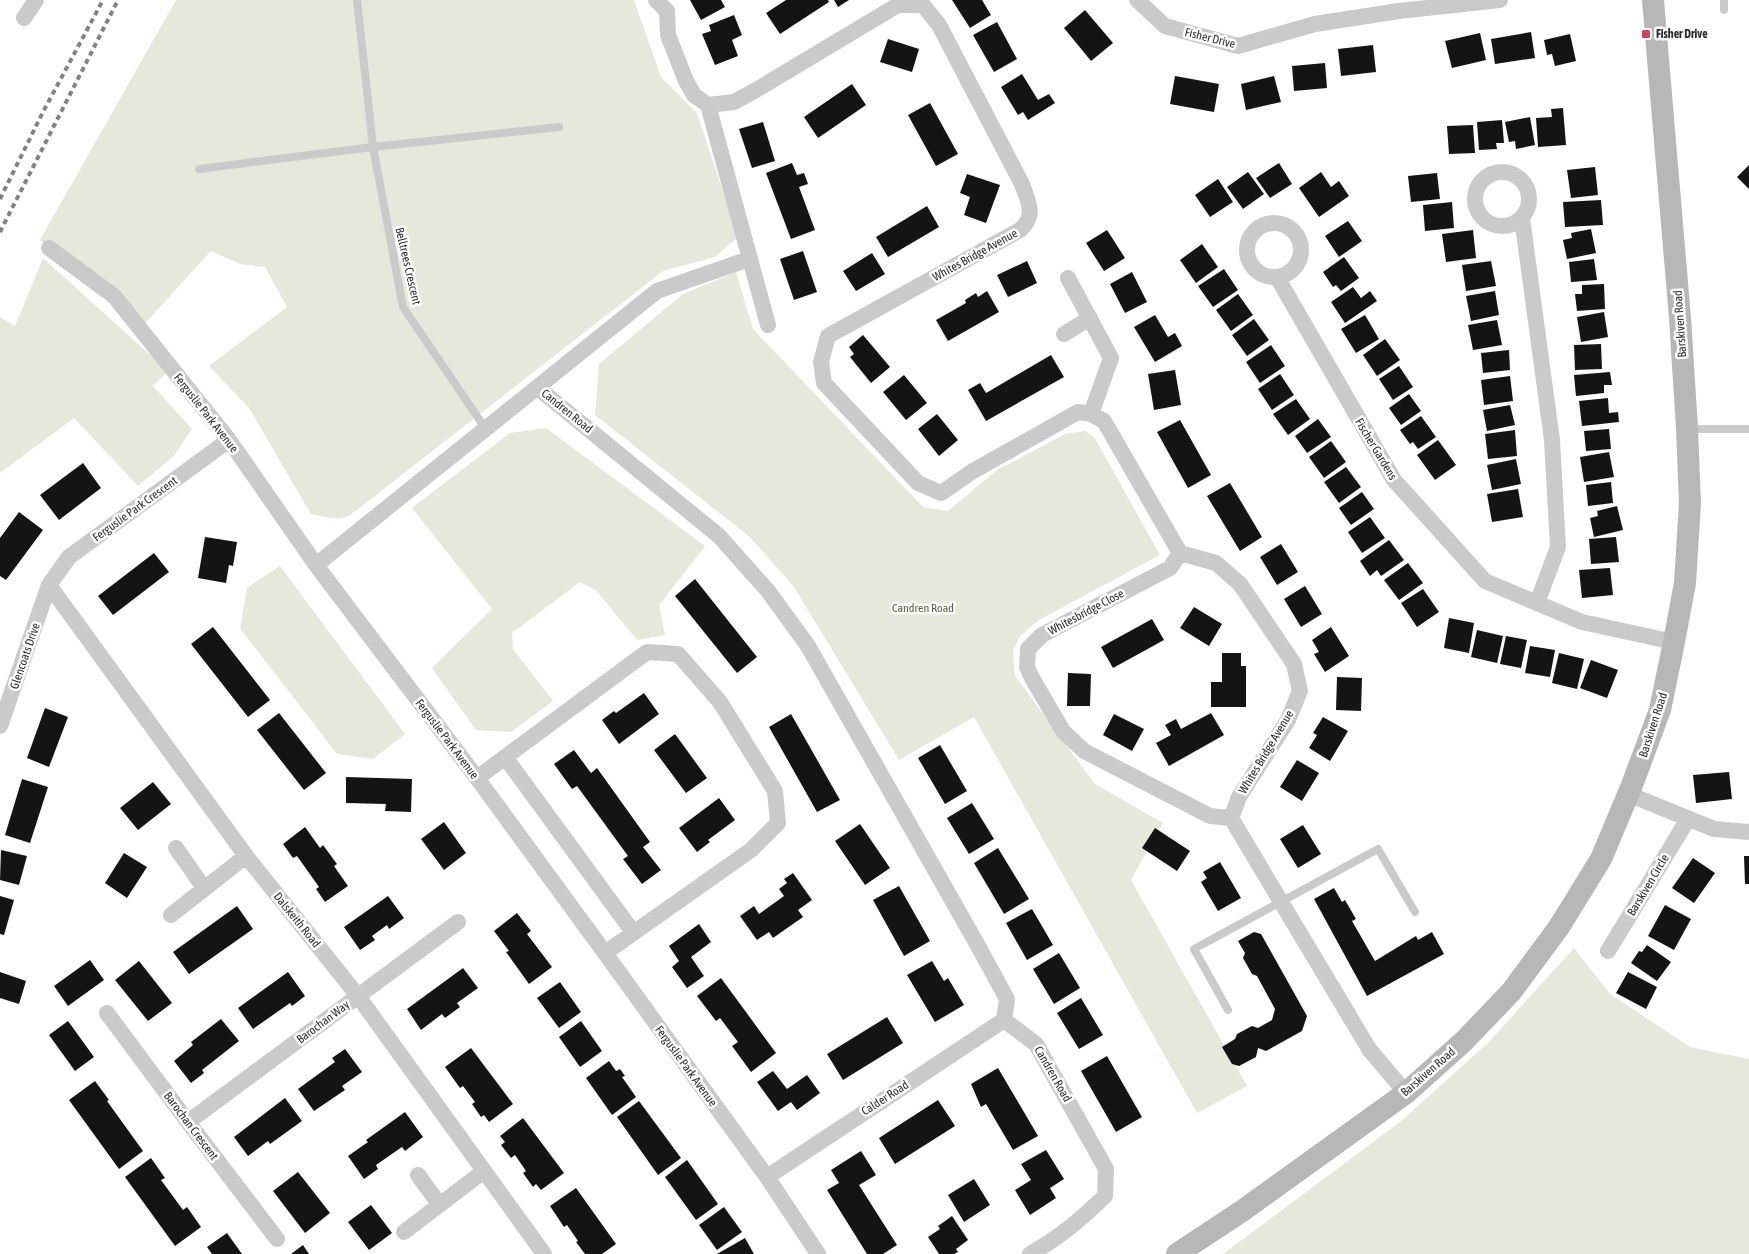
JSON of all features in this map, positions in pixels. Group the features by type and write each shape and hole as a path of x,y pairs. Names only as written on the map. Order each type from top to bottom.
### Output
{"street":[{"path":"24,18 36,0"},
{"path":"656,0 667,11 668,36 686,81 694,94 708,105 768,325"},
{"name":"Fisher Drive","path":"1137,0 1165,26 1238,46 1315,24 1399,11 1500,0"},
{"name":"Barskiven Road","path":"1177,1254 1242,1211 1406,1093 1463,1042 1511,992 1559,928 1601,859 1660,710 1685,582 1690,502 1680,318 1653,0"},
{"name":"Whites Bridge Avenue","path":"708,105 734,102 898,5 923,5 939,25 1022,184 1031,210 1028,223 1020,230 828,336 821,362 824,383 918,483 941,493 974,471 1078,412 1091,414"},
{"path":"1522,218 1552,440 1558,547 1537,603"},
{"name":"Ferguslie Park Avenue","path":"49,248 114,296 229,440 316,565 477,778 605,953 767,1177 818,1254"},
{"path":"538,388 657,291 749,259"},
{"name":"Fischer Gardens","path":"1277,277 1394,480 1485,581 1582,622 1674,642"},
{"path":"1068,278 1111,358 1091,414 1104,421 1180,553"},
{"path":"1064,334 1090,318"},
{"name":"Candren Road","path":"316,565 485,428 538,388 719,536 768,591 808,646 1007,1000 1004,1020 1036,1044 1106,1169 1105,1196 1055,1240 1030,1254"},
{"name":"Ferguslie Park Crescent","path":"49,585 69,557 229,440"},
{"name":"Whites Bridge Avenue","path":"1180,553 1216,563 1240,584 1294,664 1300,691 1288,720 1239,797 1231,818"},
{"name":"Whitesbridge Close","path":"1180,553 1170,568 1042,636 1028,649 1027,667 1063,731 1084,751 1210,816 1231,818"},
{"name":"Glencoats Drive","path":"0,726 49,585"},
{"name":"Dalskeith Road","path":"49,585 246,856 358,996 544,1254"},
{"path":"477,778 646,652 678,654 720,702 775,791 778,824 751,850 605,953"},
{"path":"505,757 633,932"},
{"path":"1628,794 1714,829 1749,832"},
{"path":"1231,818 1369,1049 1406,1093"},
{"name":"Barskiven Circle","path":"1608,951 1688,819"},
{"path":"176,848 204,888"},
{"path":"170,915 246,856"},
{"name":"Barochan Way","path":"188,1122 458,922"},
{"name":"Barochan Crescent","path":"107,1013 277,1239"},
{"name":"Calder Road","path":"767,1177 1004,1020"},
{"path":"404,1232 484,1171"},
{"path":"418,1175 439,1204"}],"lane":[{"name":"Belltrees Crescent","path":"357,0 373,147 403,307 485,428"},
{"path":"1724,0 1724,10"},
{"path":"199,170 373,147 559,127"},
{"path":"1687,428 1749,430"},
{"path":"1228,1010 1194,949 1378,849 1415,912"}],"green space":[{"path":"176,0 634,0 661,77 697,113 738,237 715,257 663,271 349,516 336,519 311,514 249,408 209,366 287,307 265,267 240,264 211,251 140,329 114,296 40,240"},
{"path":"43,258 168,371 153,386 192,429 174,456 138,486 74,418 0,473 0,317 15,326"},
{"name":"Candren Road","path":"736,272 753,329 923,507 948,511 997,470 1065,434 1085,431 1095,438 1160,555 1039,620 1020,636 1013,651 1015,676 1095,784 1163,823 1131,880 1247,1086 1197,1113 974,717 899,760 794,587 750,537 595,415 599,364 683,294"},
{"path":"546,428 705,546 659,605 665,635 637,640 596,590 580,582 512,633 513,649 553,701 511,732 476,730 432,668 492,609 412,508 510,433"},
{"path":"280,566 405,734 373,759 337,754 240,628 247,588"},
{"path":"1574,948 1610,994 1690,1047 1749,1059 1749,1254 1223,1254 1400,1122 1488,1043"}],"building":[{"path":"690,0 721,0 725,7 701,20"},
{"path":"786,0 828,0 829,2 780,34 766,13"},
{"path":"834,0 849,0 838,7"},
{"path":"952,0 982,0 991,15 970,28"},
{"path":"1085,10 1113,43 1091,61 1064,28"},
{"path":"734,15 742,35 732,40 738,56 715,65 702,34 711,31 709,25"},
{"path":"997,22 1017,59 994,72 973,35"},
{"path":"1531,32 1535,58 1495,64 1491,39"},
{"path":"1480,33 1486,60 1452,68 1445,41"},
{"path":"1570,34 1576,61 1555,66 1552,54 1547,55 1544,40"},
{"path":"888,39 919,49 912,72 880,62"},
{"path":"1373,45 1376,72 1341,76 1338,49"},
{"path":"1325,63 1327,88 1294,91 1292,66"},
{"path":"1022,74 1038,100 1049,94 1055,103 1028,120 1023,112 1018,115 1001,87"},
{"path":"1175,76 1219,84 1214,112 1170,104"},
{"path":"1274,76 1281,102 1246,110 1241,84"},
{"path":"852,84 866,105 818,138 804,117"},
{"path":"930,103 958,154 936,166 908,115"},
{"path":"1563,108 1566,145 1538,147 1536,118 1552,117 1551,109"},
{"path":"1530,117 1535,145 1516,149 1515,141 1509,142 1505,122"},
{"path":"1502,120 1504,143 1496,143 1497,149 1479,150 1477,122"},
{"path":"763,122 775,161 752,168 739,129"},
{"path":"1473,125 1475,153 1449,154 1447,126"},
{"path":"792,163 797,175 804,173 808,184 799,187 815,230 791,239 766,173"},
{"path":"1279,163 1292,184 1270,198 1256,178"},
{"path":"1749,165 1749,189 1737,177"},
{"path":"1595,167 1598,195 1571,198 1567,170"},
{"path":"1248,172 1264,194 1243,209 1227,187"},
{"path":"1321,172 1331,187 1339,181 1349,196 1319,217 1299,188"},
{"path":"1437,173 1440,199 1411,202 1408,176"},
{"path":"967,174 1000,185 986,223 964,215 970,197 960,193"},
{"path":"1218,179 1233,202 1210,217 1195,195"},
{"path":"1601,200 1603,225 1565,227 1563,202"},
{"path":"1452,202 1454,228 1425,231 1423,205"},
{"path":"927,206 939,227 888,257 876,237"},
{"path":"1348,221 1362,241 1339,257 1325,236"},
{"path":"1591,229 1596,253 1567,259 1563,240 1572,238 1571,233"},
{"path":"1107,230 1125,258 1104,271 1086,243"},
{"path":"1473,230 1476,258 1446,262 1442,234"},
{"path":"1202,244 1218,267 1196,283 1180,260"},
{"path":"803,251 817,292 794,300 780,259"},
{"path":"872,253 885,274 856,291 843,271"},
{"path":"1344,257 1359,278 1341,291 1336,285 1333,287 1323,272"},
{"path":"1594,259 1597,280 1571,282 1569,262"},
{"path":"1027,261 1037,283 1008,297 997,275"},
{"path":"1491,261 1496,286 1466,291 1462,265"},
{"path":"1224,269 1238,290 1213,307 1198,286"},
{"path":"1132,272 1147,302 1125,313 1110,284"},
{"path":"1604,284 1605,309 1577,311 1575,294 1582,294 1582,285"},
{"path":"1353,287 1361,298 1370,291 1377,301 1345,323 1331,302"},
{"path":"987,291 999,312 948,341 936,320 966,303 965,300 976,293 978,297"},
{"path":"1495,291 1499,315 1471,321 1466,296"},
{"path":"1238,294 1253,315 1231,331 1216,310"},
{"path":"1604,312 1608,337 1581,342 1577,317"},
{"path":"1155,315 1168,337 1175,333 1182,346 1155,362 1134,327"},
{"path":"1365,315 1379,339 1356,353 1341,329"},
{"path":"1254,319 1269,340 1247,356 1232,335"},
{"path":"1497,320 1502,345 1473,350 1468,325"},
{"path":"863,335 890,367 871,383 850,357 854,354 849,347"},
{"path":"1385,339 1400,360 1377,376 1363,355"},
{"path":"1601,344 1602,369 1575,370 1574,345"},
{"path":"1271,345 1285,366 1260,383 1246,362"},
{"path":"1509,350 1510,370 1483,373 1481,353"},
{"path":"1051,355 1064,377 986,421 968,390 980,383 986,393"},
{"path":"1399,366 1413,387 1393,400 1379,379"},
{"path":"1175,370 1181,405 1154,410 1148,374"},
{"path":"1610,372 1612,385 1604,385 1604,393 1576,396 1574,375"},
{"path":"1280,374 1294,395 1272,410 1258,389"},
{"path":"904,375 927,403 906,420 883,392"},
{"path":"1510,376 1513,401 1484,405 1481,380"},
{"path":"1409,394 1421,411 1401,425 1389,408"},
{"path":"1608,398 1609,413 1618,412 1619,422 1582,426 1579,401"},
{"path":"1296,399 1310,419 1288,435 1273,414"},
{"path":"1510,405 1515,425 1487,431 1483,410"},
{"path":"937,414 958,440 939,456 918,429"},
{"path":"1421,416 1436,437 1418,449 1413,442 1410,444 1400,430"},
{"path":"1318,419 1331,437 1307,453 1295,436"},
{"path":"1180,420 1211,475 1188,488 1157,432"},
{"path":"1609,429 1611,449 1586,451 1584,431"},
{"path":"1515,430 1517,456 1488,459 1485,434"},
{"path":"1438,440 1456,465 1435,480 1417,455"},
{"path":"1331,441 1346,462 1324,478 1309,457"},
{"path":"1609,452 1614,477 1584,482 1580,457"},
{"path":"1516,459 1521,484 1492,490 1487,465"},
{"path":"83,463 101,488 59,520 40,495"},
{"path":"1346,467 1361,487 1339,503 1324,482"},
{"path":"1611,482 1613,503 1588,506 1586,485"},
{"path":"1230,483 1262,537 1240,551 1207,496"},
{"path":"1518,489 1523,517 1492,522 1487,494"},
{"path":"1362,492 1374,509 1351,525 1339,508"},
{"path":"1617,506 1623,530 1594,537 1590,518 1598,516 1597,511"},
{"path":"19,512 43,530 6,580 0,576 0,538"},
{"path":"1370,517 1385,538 1362,553 1348,532"},
{"path":"205,537 237,542 233,566 229,565 226,583 198,578"},
{"path":"1616,537 1619,562 1591,564 1589,539"},
{"path":"1389,540 1404,560 1381,576 1377,570 1370,576 1360,561"},
{"path":"1281,544 1298,572 1277,585 1260,557"},
{"path":"154,553 169,572 113,615 98,596"},
{"path":"1408,563 1423,583 1399,600 1384,580"},
{"path":"1610,568 1613,595 1582,598 1579,570"},
{"path":"695,579 757,657 737,673 675,596"},
{"path":"1305,586 1322,614 1301,627 1284,599"},
{"path":"1423,589 1439,612 1417,627 1401,603"},
{"path":"1194,607 1222,624 1209,646 1180,628"},
{"path":"1449,618 1474,623 1469,653 1444,648"},
{"path":"1152,619 1164,640 1113,668 1101,647"},
{"path":"213,627 270,700 248,717 191,644"},
{"path":"1331,627 1349,656 1325,672 1314,654 1319,652 1312,640"},
{"path":"1477,630 1503,636 1497,663 1471,657"},
{"path":"1506,636 1527,640 1521,668 1500,664"},
{"path":"1530,646 1555,650 1550,677 1525,673"},
{"path":"1222,653 1241,653 1241,666 1246,666 1246,707 1211,707 1211,682 1222,682"},
{"path":"1559,653 1584,659 1577,689 1552,683"},
{"path":"1591,660 1618,670 1607,698 1580,688"},
{"path":"1068,673 1091,674 1090,706 1067,706"},
{"path":"1337,677 1362,678 1361,711 1336,710"},
{"path":"644,693 659,714 619,744 602,720 614,711 616,713"},
{"path":"45,708 68,717 49,767 27,758"},
{"path":"279,713 326,773 304,790 257,730"},
{"path":"1211,713 1224,735 1169,766 1156,743 1171,735 1165,725 1176,719 1181,729"},
{"path":"791,714 840,800 817,812 769,727"},
{"path":"1114,714 1144,729 1132,751 1103,735"},
{"path":"1323,717 1348,731 1330,761 1309,748 1317,735 1313,733"},
{"path":"675,734 707,778 686,793 654,750"},
{"path":"940,745 967,791 945,804 918,758"},
{"path":"574,750 591,773 597,768 650,842 643,847 661,870 642,884 623,859 628,856 577,786 572,789 554,764"},
{"path":"1297,760 1319,773 1302,801 1280,787"},
{"path":"1729,772 1732,799 1696,803 1693,775"},
{"path":"346,777 412,779 411,812 385,811 386,804 346,803"},
{"path":"22,779 48,787 30,843 5,835"},
{"path":"153,782 171,804 138,830 120,808"},
{"path":"719,798 735,820 708,840 710,842 697,852 679,828"},
{"path":"972,803 994,839 969,854 947,818"},
{"path":"444,822 466,853 444,870 421,839"},
{"path":"860,824 890,868 865,885 835,841"},
{"path":"1303,825 1321,854 1298,868 1280,839"},
{"path":"305,827 320,848 323,845 337,864 334,866 348,886 325,902 316,889 319,887 297,856 293,858 283,844"},
{"path":"1155,828 1190,851 1177,871 1142,848"},
{"path":"998,848 1029,899 1004,914 974,863"},
{"path":"1,850 27,856 19,885 0,880"},
{"path":"124,853 147,867 127,898 105,883"},
{"path":"1744,856 1749,856 1749,884 1745,884"},
{"path":"1693,858 1715,873 1694,903 1672,888"},
{"path":"1220,862 1241,898 1218,911 1201,882 1207,878 1203,872"},
{"path":"793,873 812,900 798,910 803,917 773,938 769,932 757,940 740,916 754,906 759,914 784,896 779,889 787,883 784,879"},
{"path":"899,886 930,941 904,956 873,900"},
{"path":"1334,888 1342,902 1345,900 1356,919 1352,921 1375,961 1416,936 1418,940 1432,932 1444,954 1367,996 1314,899"},
{"path":"0,896 14,900 4,935 0,934"},
{"path":"388,896 404,918 389,929 387,925 372,936 375,940 360,950 344,927"},
{"path":"1665,905 1691,919 1674,950 1648,936"},
{"path":"237,906 253,929 189,974 173,952"},
{"path":"1032,909 1053,945 1027,960 1006,923"},
{"path":"517,913 531,931 527,934 552,967 529,984 506,952 509,951 494,931"},
{"path":"699,924 711,942 691,957 704,976 687,988 672,967 679,961 669,946"},
{"path":"1254,932 1261,934 1307,1016 1302,1031 1266,1051 1258,1048 1256,1057 1239,1066 1232,1064 1222,1047 1235,1039 1237,1034 1252,1026 1258,1028 1272,1020 1275,1009 1257,976 1252,974 1243,958 1245,953 1238,941"},
{"path":"1647,945 1671,962 1657,981 1631,963 1639,951 1642,952"},
{"path":"1059,953 1080,988 1054,1004 1033,969"},
{"path":"90,960 104,980 68,1006 54,986"},
{"path":"139,961 172,1003 148,1021 115,980"},
{"path":"932,961 944,981 948,978 964,1005 935,1022 907,975"},
{"path":"463,968 478,988 457,1003 460,1007 445,1018 442,1014 421,1030 407,1009"},
{"path":"0,972 26,981 19,1004 0,998"},
{"path":"288,972 305,996 292,1006 290,1003 253,1029 238,1008"},
{"path":"1628,972 1657,987 1646,1009 1616,993"},
{"path":"721,978 776,1053 751,1072 732,1046 738,1042 720,1018 716,1021 697,996"},
{"path":"560,982 581,1012 559,1028 537,998"},
{"path":"1081,998 1103,1035 1079,1049 1057,1013"},
{"path":"887,1017 903,1043 843,1080 827,1054"},
{"path":"221,1019 239,1041 202,1070 204,1073 191,1083 174,1061 193,1045 191,1042"},
{"path":"68,1021 94,1057 75,1071 49,1035"},
{"path":"581,1021 602,1051 580,1067 559,1037"},
{"path":"471,1048 513,1104 489,1122 484,1115 481,1117 472,1104 475,1102 463,1086 460,1088 445,1067"},
{"path":"345,1049 362,1072 342,1086 345,1090 314,1111 298,1089 335,1062 332,1058"},
{"path":"1107,1056 1142,1117 1116,1132 1081,1071"},
{"path":"609,1061 616,1071 620,1069 625,1076 622,1077 636,1097 612,1115 586,1078"},
{"path":"998,1068 1038,1136 1013,1150 986,1104 981,1107 971,1084"},
{"path":"773,1071 787,1089 807,1075 820,1093 797,1110 791,1102 778,1111 757,1082"},
{"path":"95,1081 143,1151 119,1169 69,1100"},
{"path":"285,1098 302,1121 270,1144 268,1141 248,1156 234,1137"},
{"path":"938,1100 955,1126 895,1164 879,1138"},
{"path":"639,1101 681,1158 658,1175 617,1117"},
{"path":"405,1112 423,1137 405,1151 402,1147 376,1165 378,1169 364,1179 348,1156 368,1142 366,1140"},
{"path":"523,1118 564,1173 541,1190 536,1184 533,1187 523,1173 526,1171 515,1155 511,1158 501,1145 505,1142 500,1136"},
{"path":"1046,1150 1064,1179 1050,1188 1056,1198 1030,1215 1015,1190 1031,1180 1021,1164"},
{"path":"861,1151 876,1175 859,1185 897,1245 883,1254 867,1254 827,1190 839,1183 831,1170"},
{"path":"151,1158 165,1178 161,1180 183,1210 187,1207 201,1227 175,1246 125,1177"},
{"path":"687,1160 718,1204 696,1220 665,1177"},
{"path":"298,1172 330,1213 305,1233 273,1191"},
{"path":"974,1179 990,1205 964,1222 948,1195"},
{"path":"576,1188 616,1244 602,1254 585,1254 567,1225 564,1227 550,1206"},
{"path":"371,1205 392,1233 369,1250 348,1222"},
{"path":"724,1207 742,1232 717,1250 699,1225"},
{"path":"952,1216 968,1240 956,1249 958,1252 954,1254 939,1254 928,1237 940,1229 938,1226"},
{"path":"227,1233 242,1254 212,1254 207,1247"},
{"path":"745,1238 754,1254 717,1254"},
{"path":"303,1245 309,1254 291,1254"}],"railway":[{"path":"0,199 43,112 103,0"},
{"path":"0,232 118,0"}],"place":[{"name":"Fisher Drive","path":"1646,34"}]}
